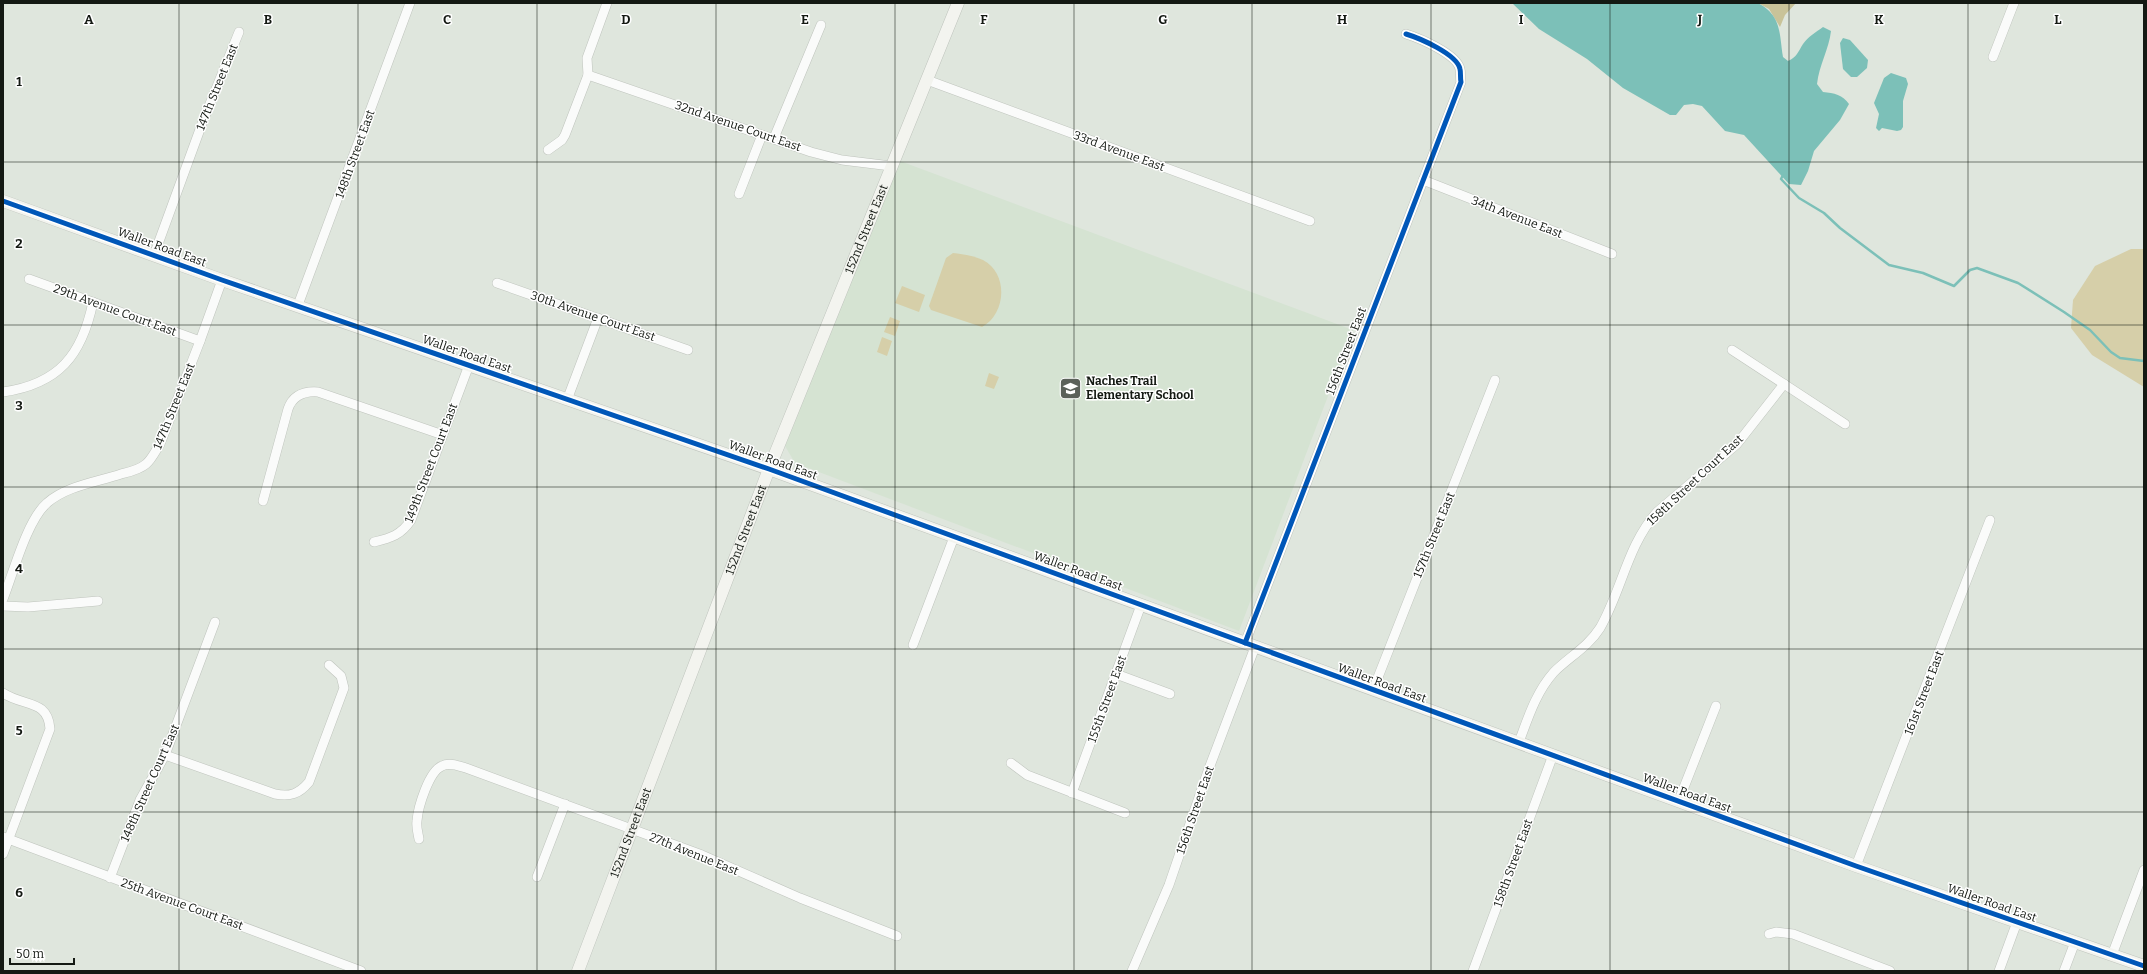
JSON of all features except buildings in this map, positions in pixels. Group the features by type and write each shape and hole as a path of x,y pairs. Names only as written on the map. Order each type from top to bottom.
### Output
{"street":[{"name":"148th Street East","path":"298,305 410,3"},
{"path":"548,150 562,140 565,135 588,75 587,58 607,3"},
{"name":"152nd Street East","path":"578,971 769,469 958,3"},
{"path":"1993,57 2014,3"},
{"path":"774,138 821,25"},
{"name":"147th Street East","path":"154,255 203,121 239,32"},
{"name":"156th Street East","path":"1132,971 1169,884 1250,645 1460,82 1459,66 1440,49 1425,40 1406,34"},
{"name":"32nd Avenue Court East","path":"588,75 811,152 842,160 891,166"},
{"name":"33rd Avenue East","path":"927,80 1310,221"},
{"path":"739,194 762,135"},
{"name":"34th Avenue East","path":"1423,180 1612,254"},
{"name":"Waller Road East","path":"3,201 222,280 769,469 1373,690 1680,800 1856,866 2144,966"},
{"name":"29th Avenue Court East","path":"29,279 200,341"},
{"name":"147th Street East","path":"3,599 31,526 48,502 65,493 135,470 147,463 160,444 222,280"},
{"name":"30th Avenue Court East","path":"498,283 688,350"},
{"path":"3,392 48,377 69,361 82,339 93,302"},
{"path":"567,400 598,318"},
{"path":"1732,350 1845,424"},
{"name":"149th Street Court East","path":"374,542 393,537 405,529 411,520 469,366"},
{"name":"157th Street East","path":"1373,690 1495,380"},
{"name":"158th Street Court East","path":"1519,742 1538,694 1547,681 1588,643 1601,626 1633,548 1646,524 1657,512 1737,444 1784,384"},
{"path":"263,501 288,409 293,400 305,392 318,392 443,435"},
{"name":"161st Street East","path":"1856,866 1990,520"},
{"path":"913,645 954,537"},
{"path":"3,606 28,608 98,601"},
{"name":"155th Street East","path":"1072,793 1141,605"},
{"name":"148th Street Court East","path":"110,878 140,800 166,755 215,622"},
{"path":"166,755 275,794 287,796 299,793 309,782 344,688 341,676 328,665"},
{"path":"1116,674 1170,694"},
{"path":"3,692 9,696 41,709 49,719 50,729 6,838 3,854"},
{"path":"1680,800 1716,706"},
{"name":"158th Street East","path":"1473,971 1553,754"},
{"path":"1011,763 1027,775 1125,812"},
{"name":"27th Avenue East","path":"419,839 416,823 418,812 432,775 443,765 450,764 466,768 702,855 800,898 897,936"},
{"path":"537,877 565,804"},
{"name":"25th Avenue Court East","path":"6,838 362,971"},
{"path":"2112,955 2144,870"},
{"path":"1998,971 2017,922"},
{"path":"1769,934 1776,932 1793,934 1890,971"},
{"path":"2064,971 2075,942"}],"shaded area":[{"path":"1758,3 1796,3 1785,15 1780,27 1769,9"},
{"name":"Naches Trail Elementary School","path":"900,161 1353,330 1239,631 795,463 785,446"},
{"path":"2131,249 2144,249 2144,387 2092,355 2071,328 2073,300 2095,266"},
{"path":"953,253 968,255 983,260 991,266 997,275 1000,284 1000,304 990,321 982,327 931,310 929,306 946,258"},
{"path":"902,286 925,295 919,312 895,303"},
{"path":"890,317 900,321 895,336 884,332"},
{"path":"882,337 892,341 887,356 877,352"},
{"path":"989,373 999,377 994,389 985,386"}],"water":[{"path":"1512,3 1758,3 1766,8 1775,19 1780,33 1783,57 1788,61 1795,56 1807,39 1823,27 1831,31 1817,84 1823,92 1838,95 1844,98 1849,104 1840,120 1814,151 1808,171 1801,185 1789,184 1744,135 1725,131 1702,106 1693,104 1684,105 1676,115 1670,115 1623,88 1587,59 1539,29"},
{"path":"1843,38 1850,40 1868,60 1867,68 1857,77 1851,77 1843,69 1840,43"},
{"path":"1891,73 1906,78 1908,84 1903,101 1903,127 1901,130 1897,131 1882,128 1879,131 1876,128 1879,114 1874,103 1884,78"}],"waterway":[{"path":"1783,175 1781,179 1799,198 1824,213 1840,228 1889,265 1923,273 1954,286 1970,270 1977,268 2018,283 2090,330 2111,352 2120,358 2144,361"}],"cycle path":[{"path":"1245,643 1461,82 1460,69 1452,58 1437,47 1406,34"},
{"path":"3,201 222,280 769,469 1856,866 2144,966"}],"place":[{"name":"Naches Trail Elementary School","path":"1070,388"}]}
